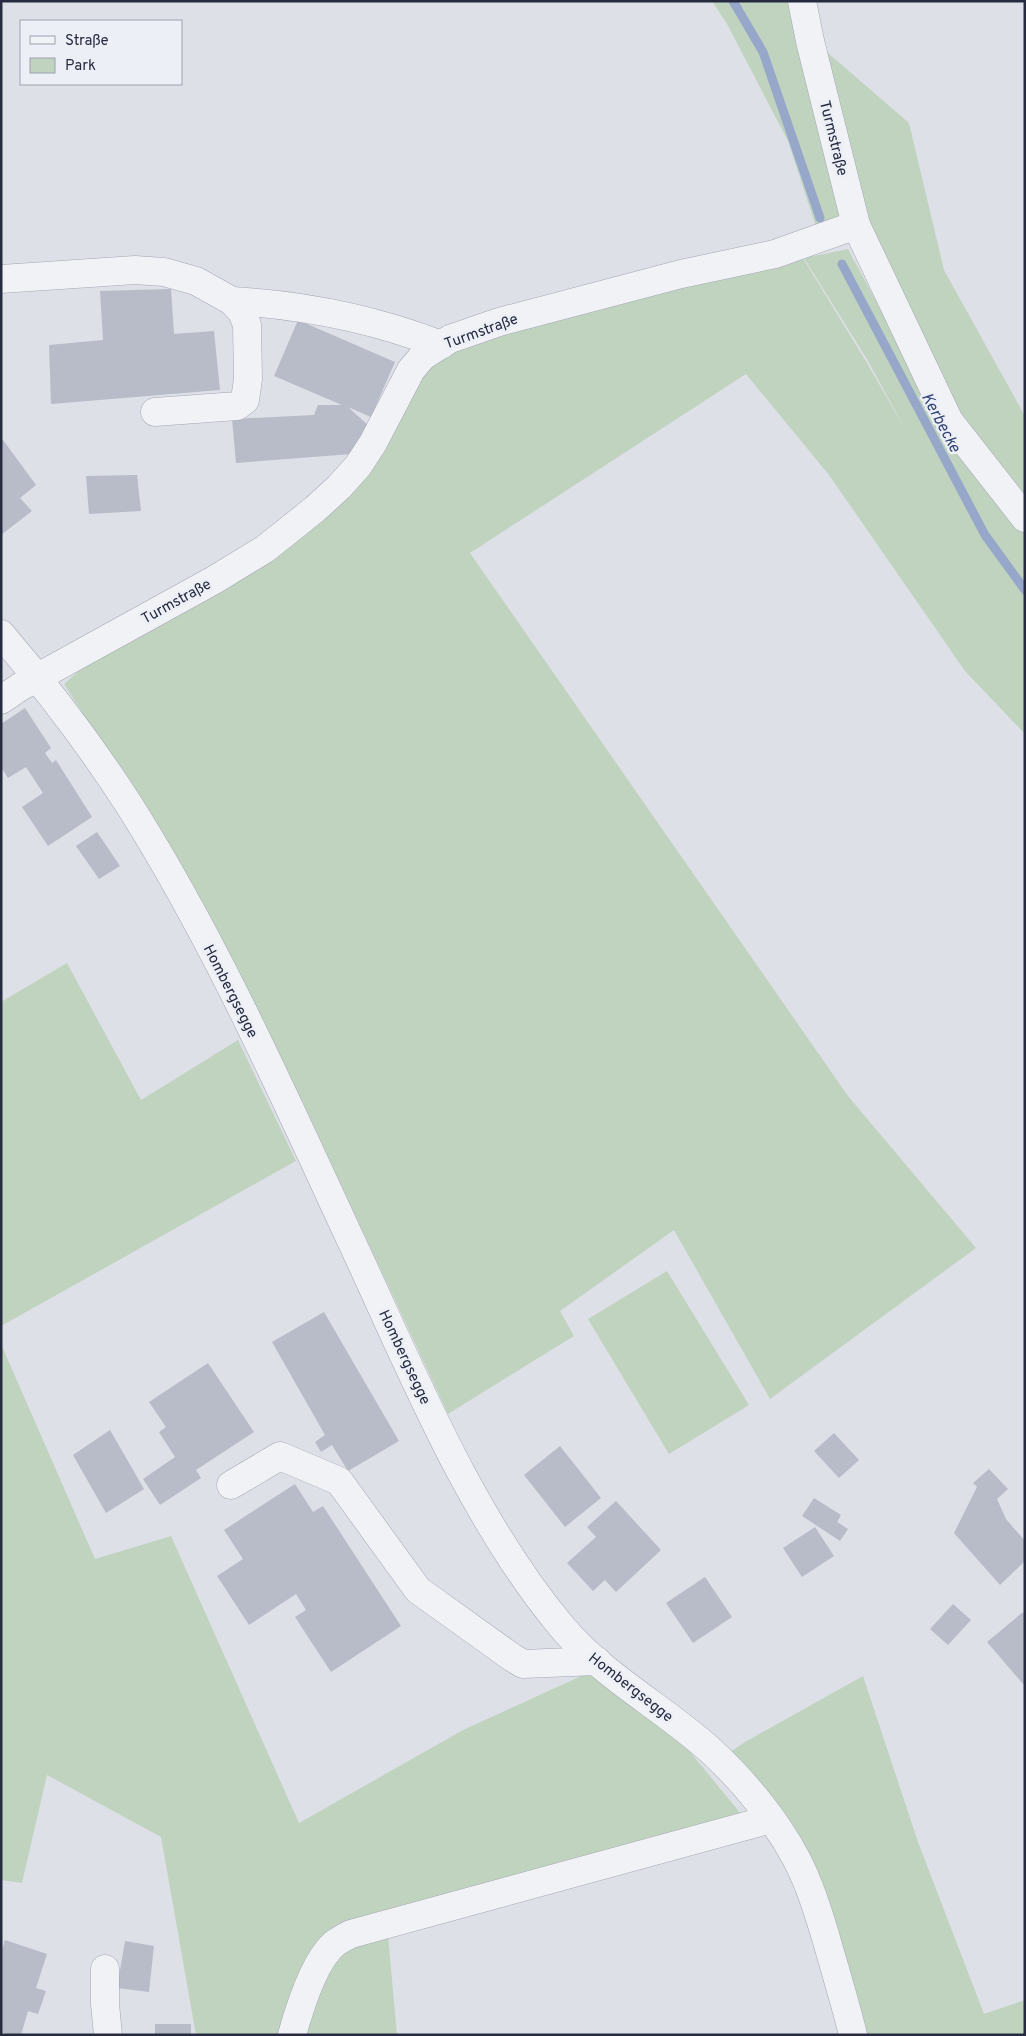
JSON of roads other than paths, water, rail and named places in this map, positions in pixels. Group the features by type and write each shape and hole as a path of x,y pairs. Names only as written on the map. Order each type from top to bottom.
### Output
{"street":[{"name":"Turmstraße","path":"1,700 214,580 265,549 315,509 358,466 373,443 411,370 423,356 450,339 499,322 681,274 775,254 856,225 810,42 802,1"},
{"path":"856,225 949,421 1025,518"},
{"path":"1,279 108,270 151,270 184,276 232,302 242,312 247,325 248,379 245,400 237,406 156,412"},
{"path":"232,302 262,303 322,311 399,329 441,344"},
{"name":"Hombergsegge","path":"1,634 38,678 130,808 209,947 288,1106 414,1377 498,1538 562,1627 597,1661 711,1750 772,1819 797,1859 814,1900 853,2035"},
{"path":"231,1485 280,1456 339,1481 418,1590 513,1658 523,1664 597,1661"},
{"path":"292,2035 300,2008 324,1956 334,1944 350,1934 772,1819"},
{"path":"106,1969 105,2004 108,2035"}],"waterway":[{"name":"Kerbecke","path":"733,1 763,52 820,218"},
{"name":"Kerbecke","path":"842,264 985,535 1025,590"}]}
